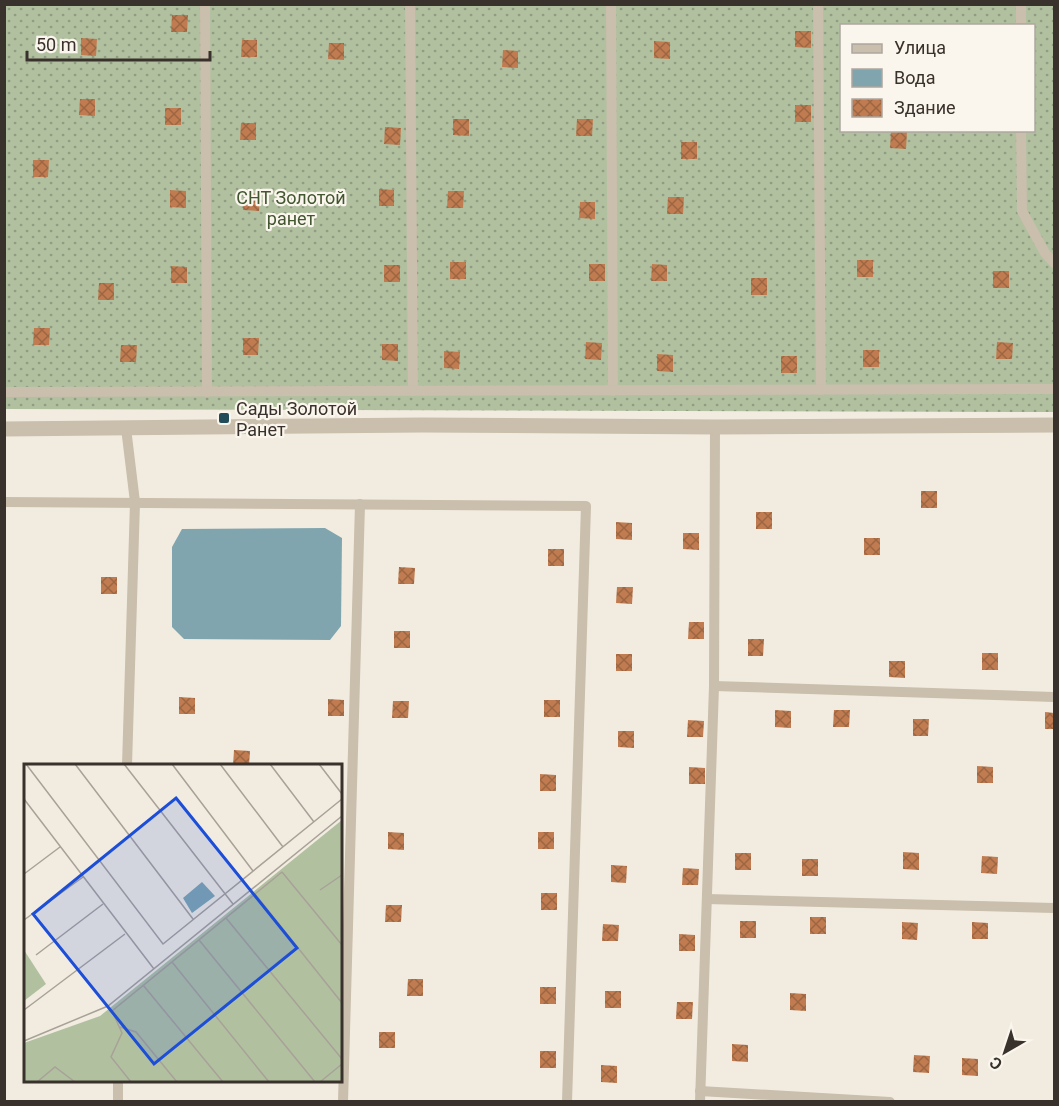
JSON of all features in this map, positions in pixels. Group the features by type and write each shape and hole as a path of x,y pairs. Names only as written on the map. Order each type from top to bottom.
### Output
{"street":[{"path":"4,429 422,425 715,428 1054,425"}],"lane":[{"path":"205,4 207,392"},
{"path":"410,4 413,391"},
{"path":"611,4 613,391"},
{"path":"819,4 821,390"},
{"path":"1021,4 1021,24"},
{"path":"1021,132 1022,211 1045,253 1054,263"},
{"path":"4,392 1054,389"},
{"path":"126,428 135,502 127,764"},
{"path":"715,428 714,686 700,1096 890,1101"},
{"path":"4,502 586,506 567,1101"},
{"path":"343,1101 360,504"},
{"path":"714,686 1054,697"},
{"path":"707,899 1054,908"},
{"path":"118,1082 118,1101"}],"green space":[{"name":"СНТ Золотой ранет","path":"5,5 1054,5 1054,412 5,409"}],"water":[{"path":"325,528 342,538 341,626 330,640 184,639 172,627 172,547 182,529"}],"building":[{"path":"172,15 188,15 187,32 171,32"},
{"path":"795,31 811,31 811,48 795,47"},
{"path":"81,38 97,39 96,56 81,55"},
{"path":"242,40 257,40 257,57 241,57"},
{"path":"654,41 670,42 670,59 654,58"},
{"path":"329,43 344,43 344,60 328,59"},
{"path":"503,50 518,51 518,68 502,67"},
{"path":"80,99 95,99 95,116 79,115"},
{"path":"795,105 811,105 811,122 795,122"},
{"path":"165,108 181,108 181,125 165,125"},
{"path":"453,119 469,119 469,136 453,135"},
{"path":"577,119 593,119 592,136 576,136"},
{"path":"241,123 256,123 256,140 240,140"},
{"path":"385,127 401,128 400,145 384,144"},
{"path":"891,132 907,132 906,149 890,148"},
{"path":"681,142 697,142 697,159 681,159"},
{"path":"33,160 49,160 48,177 33,177"},
{"path":"379,189 394,190 394,206 379,206"},
{"path":"170,190 186,191 186,208 170,207"},
{"path":"448,191 464,191 463,208 447,208"},
{"path":"244,193 260,194 259,211 243,210"},
{"path":"668,197 684,197 683,214 667,214"},
{"path":"580,202 595,202 595,219 579,218"},
{"path":"857,260 873,260 873,277 857,277"},
{"path":"450,262 466,262 466,279 450,279"},
{"path":"589,264 605,264 605,281 589,281"},
{"path":"652,264 667,265 667,281 651,281"},
{"path":"384,265 400,265 400,282 384,282"},
{"path":"171,266 187,267 187,283 171,283"},
{"path":"993,271 1009,271 1009,288 993,288"},
{"path":"751,278 767,278 767,295 751,295"},
{"path":"99,283 114,283 114,300 98,300"},
{"path":"34,328 50,328 49,345 33,345"},
{"path":"243,338 259,338 258,355 243,355"},
{"path":"586,342 602,343 601,360 585,359"},
{"path":"997,342 1013,343 1012,359 996,359"},
{"path":"382,344 398,344 398,361 382,360"},
{"path":"121,345 137,345 136,362 120,362"},
{"path":"863,350 879,350 879,367 863,367"},
{"path":"444,351 460,352 459,369 444,368"},
{"path":"657,354 673,355 673,372 657,371"},
{"path":"781,356 797,356 797,373 781,373"},
{"path":"921,491 937,491 937,508 921,508"},
{"path":"756,512 772,512 772,529 756,529"},
{"path":"616,522 632,523 632,540 616,539"},
{"path":"683,533 699,533 699,550 683,549"},
{"path":"864,538 880,538 880,555 864,555"},
{"path":"548,549 564,549 564,566 548,566"},
{"path":"399,567 415,568 414,584 398,584"},
{"path":"101,577 117,577 117,594 101,594"},
{"path":"617,587 633,587 632,604 616,603"},
{"path":"689,622 704,622 704,639 688,639"},
{"path":"394,631 410,631 410,648 394,648"},
{"path":"748,639 764,639 763,656 748,656"},
{"path":"982,653 998,653 998,670 982,670"},
{"path":"616,654 632,654 632,671 616,671"},
{"path":"889,661 905,661 905,678 889,677"},
{"path":"179,697 195,698 195,714 179,714"},
{"path":"328,699 344,700 344,716 328,716"},
{"path":"544,700 560,700 560,717 544,717"},
{"path":"393,701 409,701 408,718 392,718"},
{"path":"775,710 791,711 791,728 775,727"},
{"path":"834,710 850,710 849,727 833,727"},
{"path":"1045,712 1054,713 1054,729 1045,729"},
{"path":"913,719 929,719 928,736 913,736"},
{"path":"688,720 704,721 703,737 687,737"},
{"path":"618,731 634,731 634,748 618,747"},
{"path":"234,750 250,751 249,764 233,764"},
{"path":"977,766 993,767 993,783 977,783"},
{"path":"689,767 705,768 705,784 689,784"},
{"path":"540,774 556,775 556,791 540,791"},
{"path":"388,832 404,833 404,850 388,849"},
{"path":"538,832 554,832 554,849 538,849"},
{"path":"903,852 919,853 919,870 903,869"},
{"path":"735,853 751,853 751,870 735,870"},
{"path":"982,856 998,857 997,874 981,873"},
{"path":"802,859 818,859 818,876 802,876"},
{"path":"611,865 627,866 626,883 611,882"},
{"path":"683,868 699,869 698,885 682,885"},
{"path":"541,893 557,893 557,910 541,910"},
{"path":"386,905 402,905 401,922 385,922"},
{"path":"810,917 826,917 826,934 810,934"},
{"path":"740,921 756,921 756,938 740,938"},
{"path":"902,922 918,923 917,940 902,939"},
{"path":"972,922 988,923 988,939 972,939"},
{"path":"603,924 619,925 618,941 602,941"},
{"path":"679,934 695,935 695,951 679,951"},
{"path":"408,979 423,979 423,996 407,996"},
{"path":"540,987 556,987 556,1004 540,1004"},
{"path":"605,991 621,991 621,1008 605,1008"},
{"path":"790,993 806,994 806,1011 790,1010"},
{"path":"677,1002 693,1002 692,1019 676,1019"},
{"path":"379,1032 395,1032 395,1048 379,1048"},
{"path":"732,1044 748,1045 748,1062 732,1061"},
{"path":"540,1051 556,1051 556,1068 540,1068"},
{"path":"914,1055 930,1056 929,1073 913,1072"},
{"path":"962,1058 978,1059 978,1076 962,1075"},
{"path":"601,1065 617,1066 617,1083 601,1082"}],"place":[{"name":"Сады Золотой Ранет","path":"224,418"}]}
